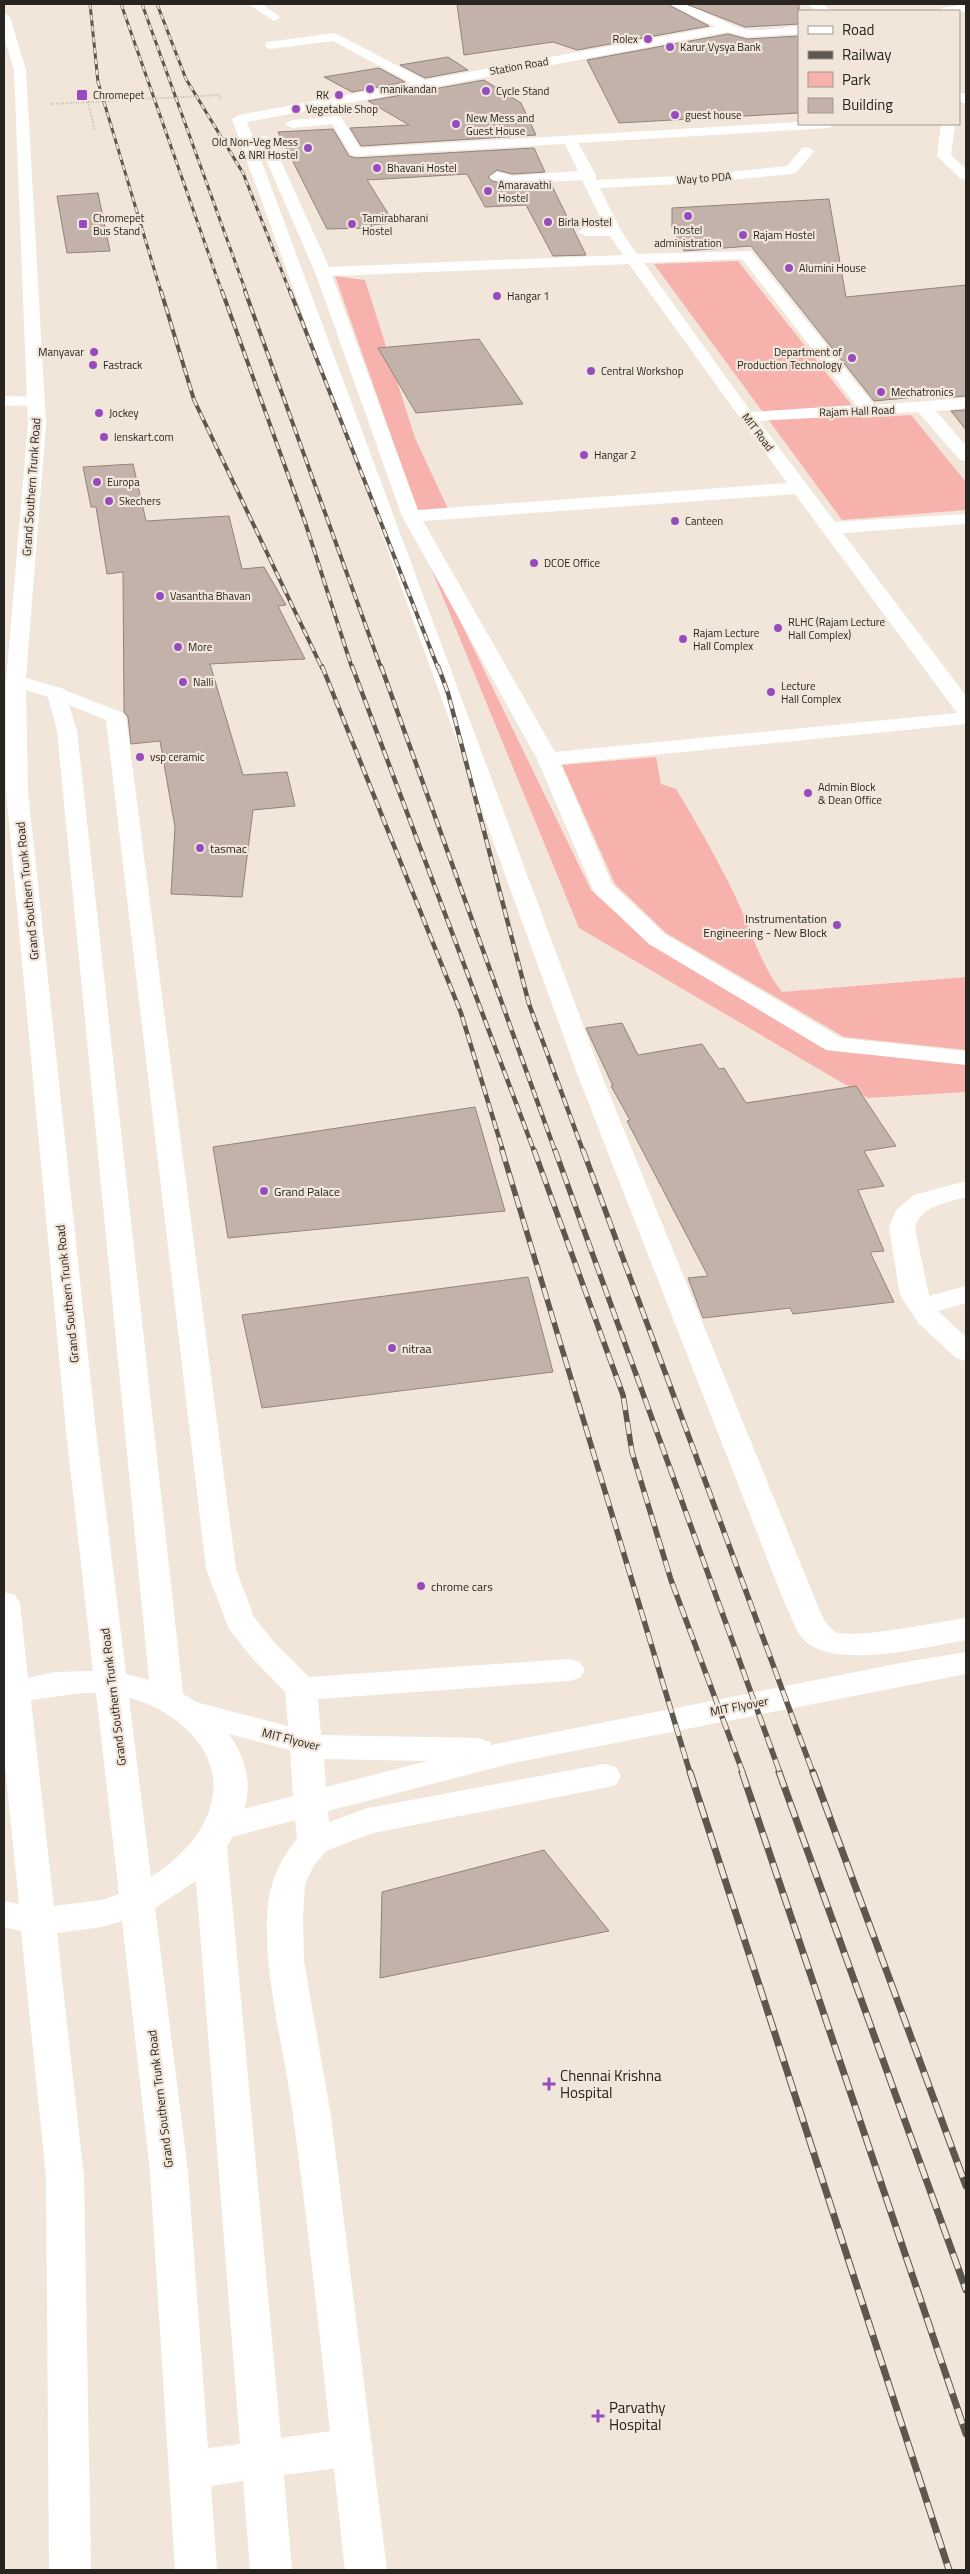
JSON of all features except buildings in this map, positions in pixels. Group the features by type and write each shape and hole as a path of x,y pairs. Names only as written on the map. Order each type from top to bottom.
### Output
{"street":[{"path":"254,4 274,16"},
{"path":"675,4 728,28"},
{"path":"812,4 825,10"},
{"path":"953,10 966,8"},
{"name":"Grand Southern Trunk Road","path":"4,17 20,70 37,424 16,681 17,791 81,1432 169,2172 196,2570"},
{"name":"Station Road","path":"247,125 422,84 728,28 747,33 798,30"},
{"path":"272,45 335,38 422,84"},
{"path":"247,125 336,120 356,152 814,125"},
{"path":"247,125 323,272 411,516 548,759 602,887 657,938 835,1045 966,1058"},
{"path":"247,125 590,1076 801,1604 815,1633 832,1644 872,1644 966,1629"},
{"path":"948,125 944,156 966,176"},
{"name":"MIT Road","path":"570,140 614,231 634,260 799,488 966,710"},
{"path":"504,143 527,179"},
{"name":"Way to PDA","path":"497,176 512,180 700,179 791,170 807,152"},
{"path":"585,232 614,231"},
{"path":"323,272 746,254 868,409"},
{"path":"4,401 35,401"},
{"name":"Rajam Hall Road","path":"747,417 868,409 875,411 966,403"},
{"path":"923,407 966,456"},
{"path":"411,516 799,488"},
{"path":"830,528 966,519"},
{"path":"16,681 57,693 116,717 221,1569 240,1621 263,1650 301,1690 314,1842"},
{"path":"4,1914 26,1919 80,1918 131,1904 177,1880 215,1837 230,1796 228,1765 214,1737 180,1705 66,731 57,693"},
{"path":"548,759 966,718"},
{"path":"966,1189 923,1201 905,1216 902,1228 914,1294 929,1318 966,1352"},
{"path":"922,1307 966,1294"},
{"path":"4,1602 65,2177 70,2570"},
{"name":"MIT Flyover","path":"215,1837 513,1751 906,1673 966,1663"},
{"path":"301,1690 569,1670"},
{"name":"MIT Flyover","path":"4,1697 24,1689 74,1681 123,1684 180,1705 322,1748 513,1751"},
{"path":"366,2570 312,2116 286,1961 285,1918 288,1884 299,1860 314,1842 368,1821 604,1776"},
{"path":"215,1837 271,2570"},
{"path":"189,2470 352,2448"}],"path":[{"path":"44,104 220,95"},
{"path":"88,102 95,131"}],"green space":[{"path":"738,261 862,418 911,415 966,482 966,510 842,520 654,264"},
{"path":"335,276 365,280 415,438 449,511 418,512"},
{"path":"412,522 591,890 650,943 833,1051 966,1064 966,1092 868,1098 579,928"},
{"path":"656,757 661,784 676,789 692,816 730,886 768,971 782,992 966,977 966,1050 844,1037 666,933 615,884 562,765"}],"railway":[{"path":"90,4 98,82 161,292"},
{"path":"121,4 222,292"},
{"path":"142,4 246,292"},
{"path":"157,4 186,79 243,173 290,292"},
{"path":"161,291 194,400 322,668"},
{"path":"222,291 305,522 352,668"},
{"path":"245,291 381,668"},
{"path":"290,291 438,668"},
{"path":"322,666 461,1013 503,1151"},
{"path":"352,666 534,1151"},
{"path":"381,666 555,1151"},
{"path":"438,666 448,693 529,1004 583,1151"},
{"path":"502,1150 690,1773"},
{"path":"534,1150 623,1395 632,1452 671,1580 743,1773"},
{"path":"555,1150 780,1773"},
{"path":"583,1150 813,1773"},
{"path":"690,1772 949,2570"},
{"path":"742,1772 966,2434"},
{"path":"779,1772 966,2290"},
{"path":"813,1772 966,2186"}],"place":[{"name":"Rolex","path":"648,39"},
{"name":"Karur Vysya Bank","path":"670,47"},
{"name":"manikandan","path":"370,89"},
{"name":"Cycle Stand","path":"486,91"},
{"name":"Chromepet","path":"82,95"},
{"name":"RK","path":"339,95"},
{"name":"Vegetable Shop","path":"296,109"},
{"name":"guest house","path":"675,115"},
{"name":"New Mess and Guest House","path":"456,124"},
{"name":"Old Non-Veg Mess & NRI Hostel","path":"308,148"},
{"name":"Bhavani Hostel","path":"377,168"},
{"name":"Amaravathi Hostel","path":"488,191"},
{"name":"hostel administration","path":"688,216"},
{"name":"Birla Hostel","path":"548,222"},
{"name":"Chromepet Bus Stand","path":"83,224"},
{"name":"Tamirabharani Hostel","path":"352,224"},
{"name":"Rajam Hostel","path":"743,235"},
{"name":"Alumini House","path":"789,268"},
{"name":"Hangar 1","path":"497,296"},
{"name":"Manyavar","path":"94,352"},
{"name":"Department of Production Technology","path":"852,358"},
{"name":"Fastrack","path":"93,365"},
{"name":"Central Workshop","path":"591,371"},
{"name":"Mechatronics","path":"881,392"},
{"name":"Jockey","path":"99,413"},
{"name":"lenskart.com","path":"104,437"},
{"name":"Hangar 2","path":"584,455"},
{"name":"Europa","path":"97,482"},
{"name":"Skechers","path":"109,501"},
{"name":"Canteen","path":"675,521"},
{"name":"DCOE Office","path":"534,563"},
{"name":"Vasantha Bhavan","path":"160,596"},
{"name":"RLHC (Rajam Lecture Hall Complex)","path":"778,628"},
{"name":"Rajam Lecture Hall Complex","path":"683,639"},
{"name":"More","path":"178,647"},
{"name":"Nalli","path":"183,682"},
{"name":"Lecture Hall Complex","path":"771,692"},
{"name":"vsp ceramic","path":"140,757"},
{"name":"Admin Block & Dean Office","path":"808,793"},
{"name":"tasmac","path":"200,848"},
{"name":"Instrumentation Engineering - New Block","path":"837,925"},
{"name":"Grand Palace","path":"264,1191"},
{"name":"nitraa","path":"392,1348"},
{"name":"chrome cars","path":"421,1586"},
{"name":"Chennai Krishna Hospital","path":"549,2084"},
{"name":"Parvathy Hospital","path":"598,2416"}]}
